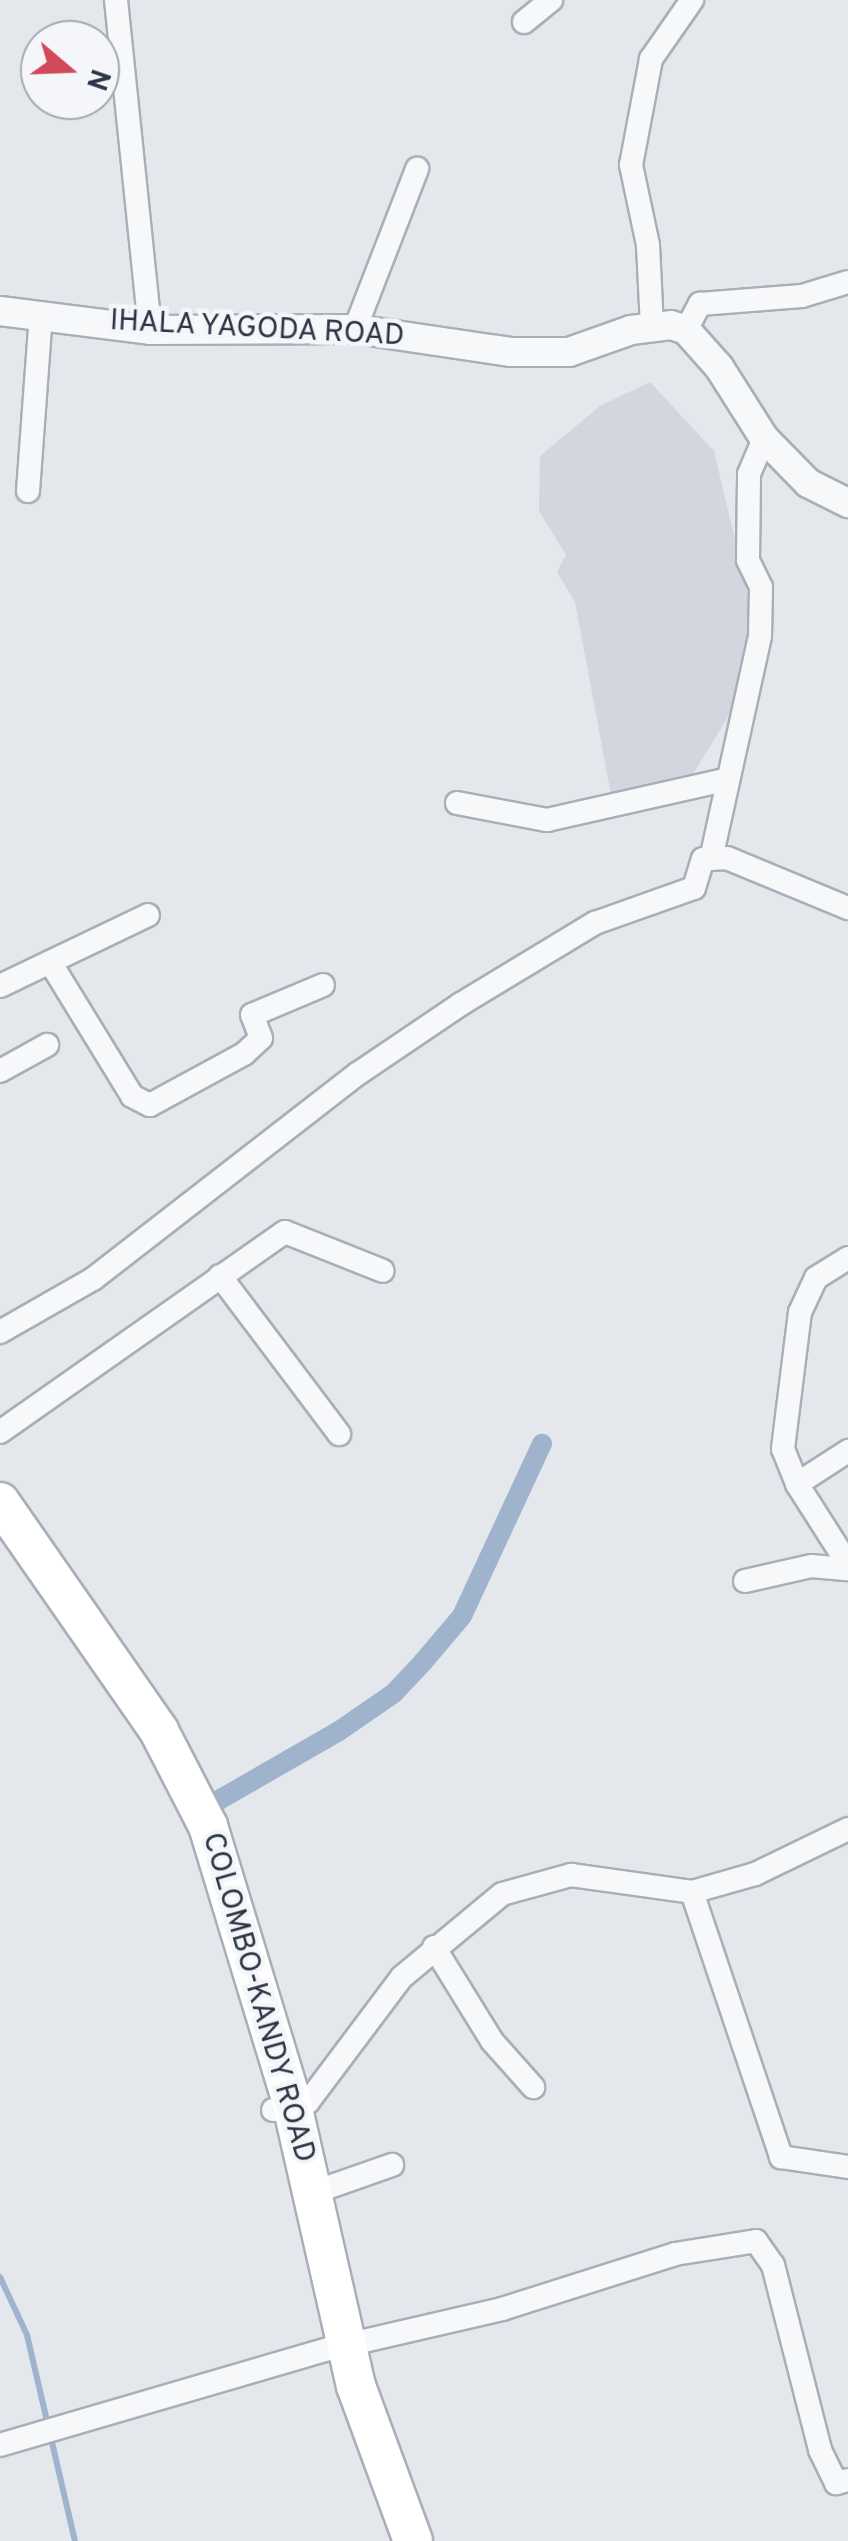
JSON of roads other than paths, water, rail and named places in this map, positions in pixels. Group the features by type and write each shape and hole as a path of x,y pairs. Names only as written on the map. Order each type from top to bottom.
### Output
{"highway":[{"name":"COLOMBO-KANDY ROAD","path":"0,1502 151,1738 219,1856 338,2347 413,2541"},
{"name":"COLOMBO-KANDY ROAD","path":"0,1531 151,1738"},
{"name":"COLOMBO-KANDY ROAD","path":"283,2109 312,2193 353,2441 392,2541"}],"street":[{"path":"116,0 150,330"},
{"path":"524,22 551,0"},
{"path":"652,326 648,245 631,165 651,59 692,0"},
{"path":"355,329 417,169"},
{"path":"848,282 802,296 700,304 686,330 764,438 808,483 848,503"},
{"name":"IHALA YAGODA ROAD","path":"0,311 150,330 355,329 510,352 569,352 652,326 686,330"},
{"path":"28,492 41,314"},
{"path":"711,859 725,780 760,636 761,588 748,560 749,474 764,438"},
{"path":"458,803 547,820 725,780"},
{"path":"0,1332 93,1279 359,1073 461,1004 595,923 694,888 703,860 727,858 848,908"},
{"path":"0,986 148,915"},
{"path":"50,962 132,1096 150,1105 244,1054 261,1038 252,1015 324,985"},
{"path":"0,1071 47,1044"},
{"path":"0,1432 284,1232 384,1271"},
{"path":"848,1258 816,1278 800,1312 783,1450 796,1484 848,1566"},
{"path":"220,1276 339,1434"},
{"path":"796,1484 848,1451"},
{"path":"745,1581 811,1566 848,1566"},
{"path":"283,2109 308,2102 402,1977 502,1894 570,1875 692,1892 755,1874 848,1829"},
{"path":"692,1892 781,2157 848,2167"},
{"path":"434,1948 492,2041 533,2087"},
{"path":"312,2193 392,2165"},
{"path":"6,2443 338,2347 502,2309 676,2254 756,2241 773,2265 820,2450 836,2483 848,2480"}],"waterway":[{"path":"212,1804 339,1731 394,1693 423,1662 462,1616 542,1444"},
{"path":"0,2277 27,2335 75,2541"}]}
